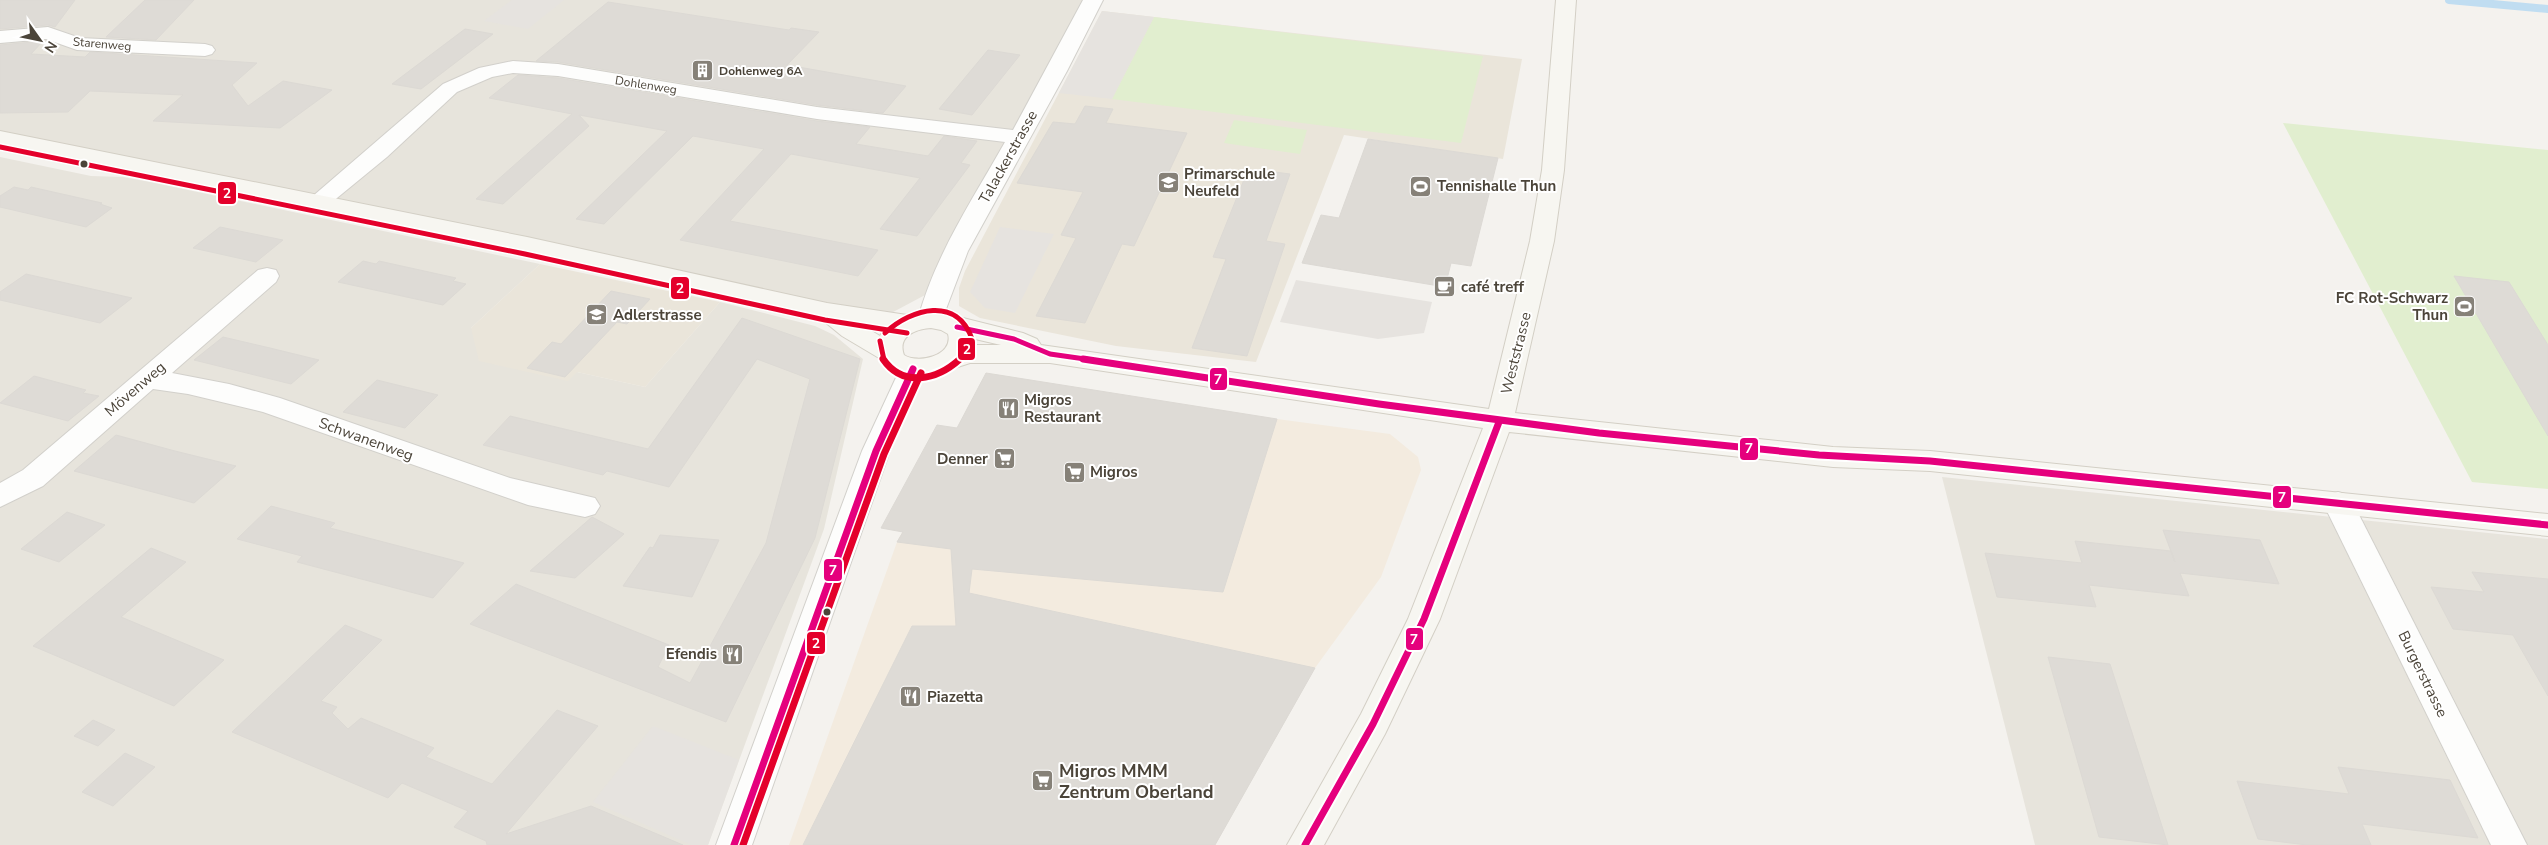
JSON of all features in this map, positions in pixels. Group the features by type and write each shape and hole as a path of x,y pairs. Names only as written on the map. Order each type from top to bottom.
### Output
{"main road":[{"name":"Weststrasse","path":"1304,845 1374,724 1420,628 1499,422 1538,257 1554,170 1566,0"},
{"path":"1,138 553,250 827,311 920,321 946,321 957,326 1014,339 1050,354"},
{"path":"827,311 851,330 888,352 896,363 913,369 932,368 952,358 970,354 1050,354 1317,392 1499,422 1785,452 1930,461 2548,525"},
{"path":"888,352 892,336 920,321"},
{"path":"952,358 958,352 963,338 957,326"}],"street":[{"name":"Talackerstrasse","path":"920,321 1093,0"},
{"name":"Starenweg","path":"0,37 48,33 77,44 205,50"},
{"name":"Dohlenweg","path":"318,202 379,152 450,88 486,72 513,67 558,70 817,113 1019,137"},
{"name":"Mövenweg","path":"0,496 32,478 266,276"},
{"path":"734,845 870,468 913,369"},
{"name":"Schwanenweg","path":"146,379 179,382 265,403 506,488 585,506"},
{"name":"Burgerstrasse","path":"2338,503 2509,845"}],"shaded area":[{"path":"0,0 1093,0 942,286 880,319 0,138"},
{"path":"512,0 564,0 528,29 484,21"},
{"name":"Primarschule Neufeld","path":"1102,11 1522,59 1503,159 1344,135 1256,362 1116,346 980,318 959,306 959,288 965,271"},
{"path":"1102,11 1154,17 1112,99 1059,93"},
{"path":"0,157 91,176 123,177 150,182 540,264 471,328 577,372 645,387 720,302 815,326 834,335 863,359 824,529 708,845 0,845"},
{"path":"1000,227 1054,234 1015,313 985,308 970,292"},
{"name":"Adlerstrasse","path":"540,264 720,302 645,387 577,372 568,381 479,361 471,328"},
{"path":"1296,280 1432,302 1424,333 1378,339 1280,322"},
{"path":"986,373 1277,419 1390,434 1418,457 1421,470 1381,577 1315,668 1215,845 789,845 897,542"},
{"path":"1942,477 2548,539 2548,845 2035,845"},
{"path":"653,726 739,760 708,845 692,845 593,802"}],"green space":[{"path":"1154,17 1483,56 1461,143 1112,99"},
{"path":"1234,120 1307,130 1300,154 1224,143"},
{"name":"FC Rot-Schwarz Thun","path":"2283,123 2548,150 2548,489 2472,482"}],"building":[{"path":"0,0 75,0 55,27 48,25 0,29"},
{"path":"145,0 194,0 156,40 106,37"},
{"path":"608,2 789,30 791,28 819,32 787,65 906,86 883,113 817,105 558,62 536,61"},
{"path":"465,29 493,34 421,89 392,84"},
{"path":"43,41 31,54 85,57 90,52 257,63 232,85 248,106 283,81 332,90 280,128 153,121 183,95 90,91 68,112 0,113 0,45"},
{"path":"988,50 1020,55 972,115 939,109"},
{"path":"518,75 558,78 817,121 870,127 856,144 928,156 944,136 977,141 961,163 970,165 917,236 880,229 920,178 791,154 730,221 878,250 858,276 680,240 764,149 693,136 604,224 576,219 667,131 579,115 589,126 503,204 476,199 572,114 489,98"},
{"path":"1085,106 1113,109 1106,123 1187,133 1134,246 1122,244 1085,323 1036,316 1076,238 1061,235 1083,192 1017,183 1053,122 1075,124"},
{"name":"Tennishalle Thun","path":"1368,139 1498,158 1471,266 1451,263 1445,287 1302,263 1321,215 1339,218"},
{"path":"1259,170 1290,174 1266,241 1285,244 1247,356 1192,348 1226,259 1213,257 1245,177 1256,178"},
{"path":"14,187 28,190 31,187 102,203 100,204 112,208 86,227 0,207 0,196"},
{"path":"220,227 283,240 256,262 193,248"},
{"path":"363,261 376,264 379,261 456,278 453,281 466,284 443,305 338,282"},
{"path":"26,274 132,298 100,323 0,300 0,292"},
{"path":"2454,276 2509,282 2548,345 2548,436"},
{"path":"611,291 650,299 627,324 617,322 565,377 527,368 552,342 561,344"},
{"path":"742,318 860,359 815,538 726,722 470,624 516,584 669,645 658,667 690,683 766,543 810,379 757,359 669,487 607,471 603,475 483,445 510,416 648,449"},
{"path":"223,337 319,360 291,384 194,360"},
{"path":"986,373 1277,419 1223,592 972,569 969,593 1315,668 1215,845 803,845 912,626 956,626 951,549 897,542 903,532 881,528 937,425 957,428"},
{"path":"34,376 86,390 83,393 99,396 68,421 0,403"},
{"path":"377,380 438,395 405,428 343,412"},
{"path":"116,435 236,466 194,503 74,471"},
{"path":"271,506 335,523 330,528 464,563 433,598 297,562 302,556 237,539"},
{"path":"67,512 105,525 59,562 21,549"},
{"path":"592,517 624,534 575,578 530,571"},
{"path":"2163,530 2260,540 2279,584 2180,573 2189,596 2089,585 2096,607 1997,597 1985,553 2082,563 2075,541 2171,551"},
{"path":"660,535 719,540 692,597 623,586 650,547 653,548"},
{"path":"151,548 186,562 121,617 224,660 174,706 33,646"},
{"path":"2472,572 2548,579 2548,696 2513,635 2453,629 2431,587 2484,592"},
{"path":"345,625 382,640 321,701 337,707 332,713 348,729 361,718 434,748 426,757 492,784 557,710 598,726 506,834 591,806 683,845 487,845 486,841 454,827 468,811 402,783 388,798 232,732"},
{"path":"2048,657 2110,664 2168,845 2099,837"},
{"path":"93,720 115,730 98,746 74,736"},
{"path":"125,753 155,767 113,806 82,792"},
{"path":"2338,767 2450,780 2478,838 2362,824 2371,845 2307,845 2258,839 2237,781 2349,794"}],"waterway":[{"path":"2449,0 2548,9"}],"transit line":[{"name":"2","path":"0,147 525,254 825,320 907,333"},
{"name":"2","path":"880,341 882,357 890,369 902,376 918,378 934,375 950,368 963,356 972,339 967,325 959,316 947,311 934,310 906,318 885,333"},
{"name":"7","path":"957,327 1014,339 1050,354 1379,404 1599,433 1819,455 1930,461 2548,525"},
{"name":"7","path":"734,845 876,451 913,369"},
{"name":"2","path":"743,845 884,454 921,373"},
{"name":"7","path":"1305,845 1373,724 1424,619 1499,422"}],"place":[{"name":"Dohlenweg 6A","path":"703,71"},
{"name":"Primarschule Neufeld","path":"1168,183"},
{"name":"Tennishalle Thun","path":"1421,186"},
{"name":"café treff","path":"1445,287"},
{"name":"FC Rot-Schwarz Thun","path":"2464,307"},
{"name":"Adlerstrasse","path":"597,315"},
{"name":"Migros Restaurant","path":"1008,409"},
{"name":"Denner","path":"1004,459"},
{"name":"Migros","path":"1074,472"},
{"name":"Efendis","path":"733,654"},
{"name":"Piazetta","path":"911,697"},
{"name":"Migros MMM Zentrum Oberland","path":"1043,781"}]}
